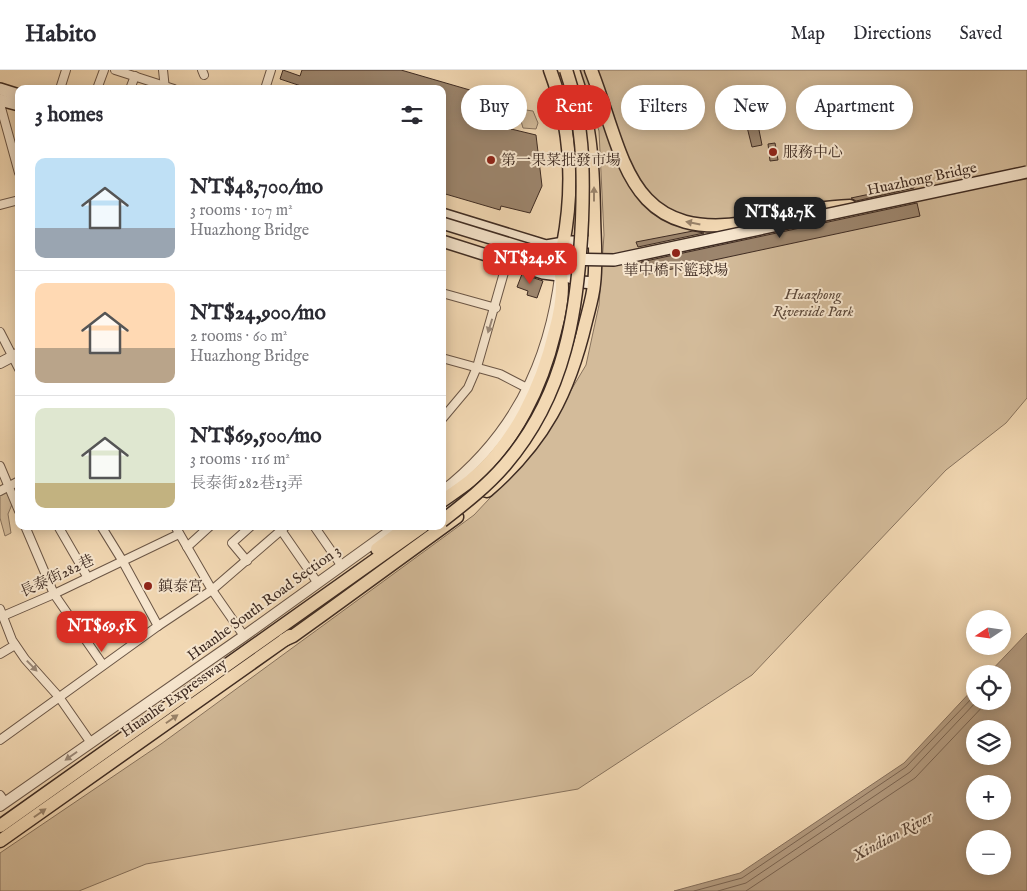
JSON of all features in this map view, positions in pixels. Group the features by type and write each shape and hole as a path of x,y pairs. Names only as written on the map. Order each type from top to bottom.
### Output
{"highway":[{"path":"550,70 562,112 569,157 568,212 563,245"},
{"path":"446,508 477,482 511,444 536,406 559,350 568,306 573,264 576,151 567,96 558,70"},
{"path":"504,466 522,443 548,396 567,348 574,311 580,263 584,167 575,95 566,70"},
{"path":"446,525 517,464 538,439 555,412 578,354 594,283 593,177 589,131 580,90 573,70"},
{"path":"591,70 616,144 638,190"},
{"path":"610,149 638,190 661,211 683,221 710,226 735,224 827,208 868,206"},
{"path":"446,518 526,447 549,409 575,344 581,316 587,267"},
{"path":"446,498 471,480 495,455 514,429 535,393 551,348 563,285 561,274"},
{"path":"281,635 285,617 403,530"},
{"path":"362,575 418,530"},
{"path":"362,575 430,530"},
{"path":"281,635 309,624 439,530"},
{"name":"Huanhe Expressway","path":"0,841 362,575"},
{"name":"Huanhe Expressway","path":"0,826 281,635"}],"main road":[{"path":"0,89 15,94"},
{"path":"0,100 15,104"},
{"name":"Huazhong Bridge","path":"446,224 559,259 600,261 634,257 1027,172"},
{"name":"Huazhong Bridge","path":"446,232 556,265 587,267 618,265 1027,177"},
{"path":"446,215 546,246 563,245 570,242 594,242"},
{"path":"446,242 543,273 561,274 582,282 594,283"},
{"path":"543,273 553,268 554,256 546,246"}],"street":[{"path":"61,85 66,70"},
{"path":"98,85 104,70"},
{"path":"115,70 160,85"},
{"path":"163,70 167,85"},
{"path":"266,85 271,70"},
{"path":"132,85 135,76"},
{"path":"0,104 15,158"},
{"path":"0,205 15,201"},
{"path":"446,489 468,472 489,448 511,420 529,389 544,347 561,274 563,245"},
{"path":"446,414 468,388 477,367 496,308 507,262"},
{"path":"446,293 496,308"},
{"path":"0,332 15,354"},
{"path":"0,363 15,356"},
{"path":"446,359 500,374 529,389"},
{"path":"0,466 15,502"},
{"path":"0,490 15,483"},
{"path":"27,530 54,594 104,665"},
{"path":"60,530 88,578"},
{"path":"103,530 158,626"},
{"path":"177,530 212,590 244,636"},
{"path":"187,547 206,530"},
{"path":"246,530 232,543 247,561"},
{"path":"0,740 158,626 212,590 282,530"},
{"path":"285,530 317,582"},
{"path":"317,530 341,565"},
{"name":"Huanhe South Road Section 3","path":"2,801 91,743 391,530"},
{"name":"長泰街282巷","path":"2,613 54,594 179,534"},
{"path":"2,613 15,645 59,697 91,743"},
{"path":"0,654 15,645"}],"green space":[{"name":"Huazhong Riverside Park","path":"579,70 1027,70 1027,398 1006,423 946,470 752,675 578,789 146,864 79,891 0,891 0,853 161,744 474,515 536,449 586,365 599,305 604,235 599,130 611,130 611,85 584,85"},
{"path":"527,110 533,111 537,121 536,129 527,128"},
{"path":"7,490 13,502 8,514 11,533 5,536 0,518 0,494"}],"water":[{"name":"Xindian River","path":"1027,633 1027,891 674,891 740,873 904,763 966,697 966,710 1011,710 1011,665 997,665 1006,655 1011,655 1011,650"}],"building":[{"name":"第一果菜批發市場","path":"283,70 300,76 302,70 401,70 461,87 461,130 515,130 536,135 542,186 530,213 501,206 500,210 446,194 446,85 298,85 280,79"},
{"path":"748,130 759,130 762,145 752,147"},
{"name":"服務中心","path":"775,143 778,160 770,161 768,144"},
{"path":"913,185 914,188 856,201 851,198"},
{"path":"917,203 920,216 644,275 641,262"},
{"path":"693,231 704,233 638,247 636,242"},
{"path":"522,274 543,281 537,298 527,295 528,291 517,287"}],"place":[{"name":"服務中心","path":"773,152"},
{"name":"第一果菜批發市場","path":"491,160"},
{"name":"華中橋下籃球場","path":"676,253"},
{"name":"鎮泰宮","path":"148,586"}]}
